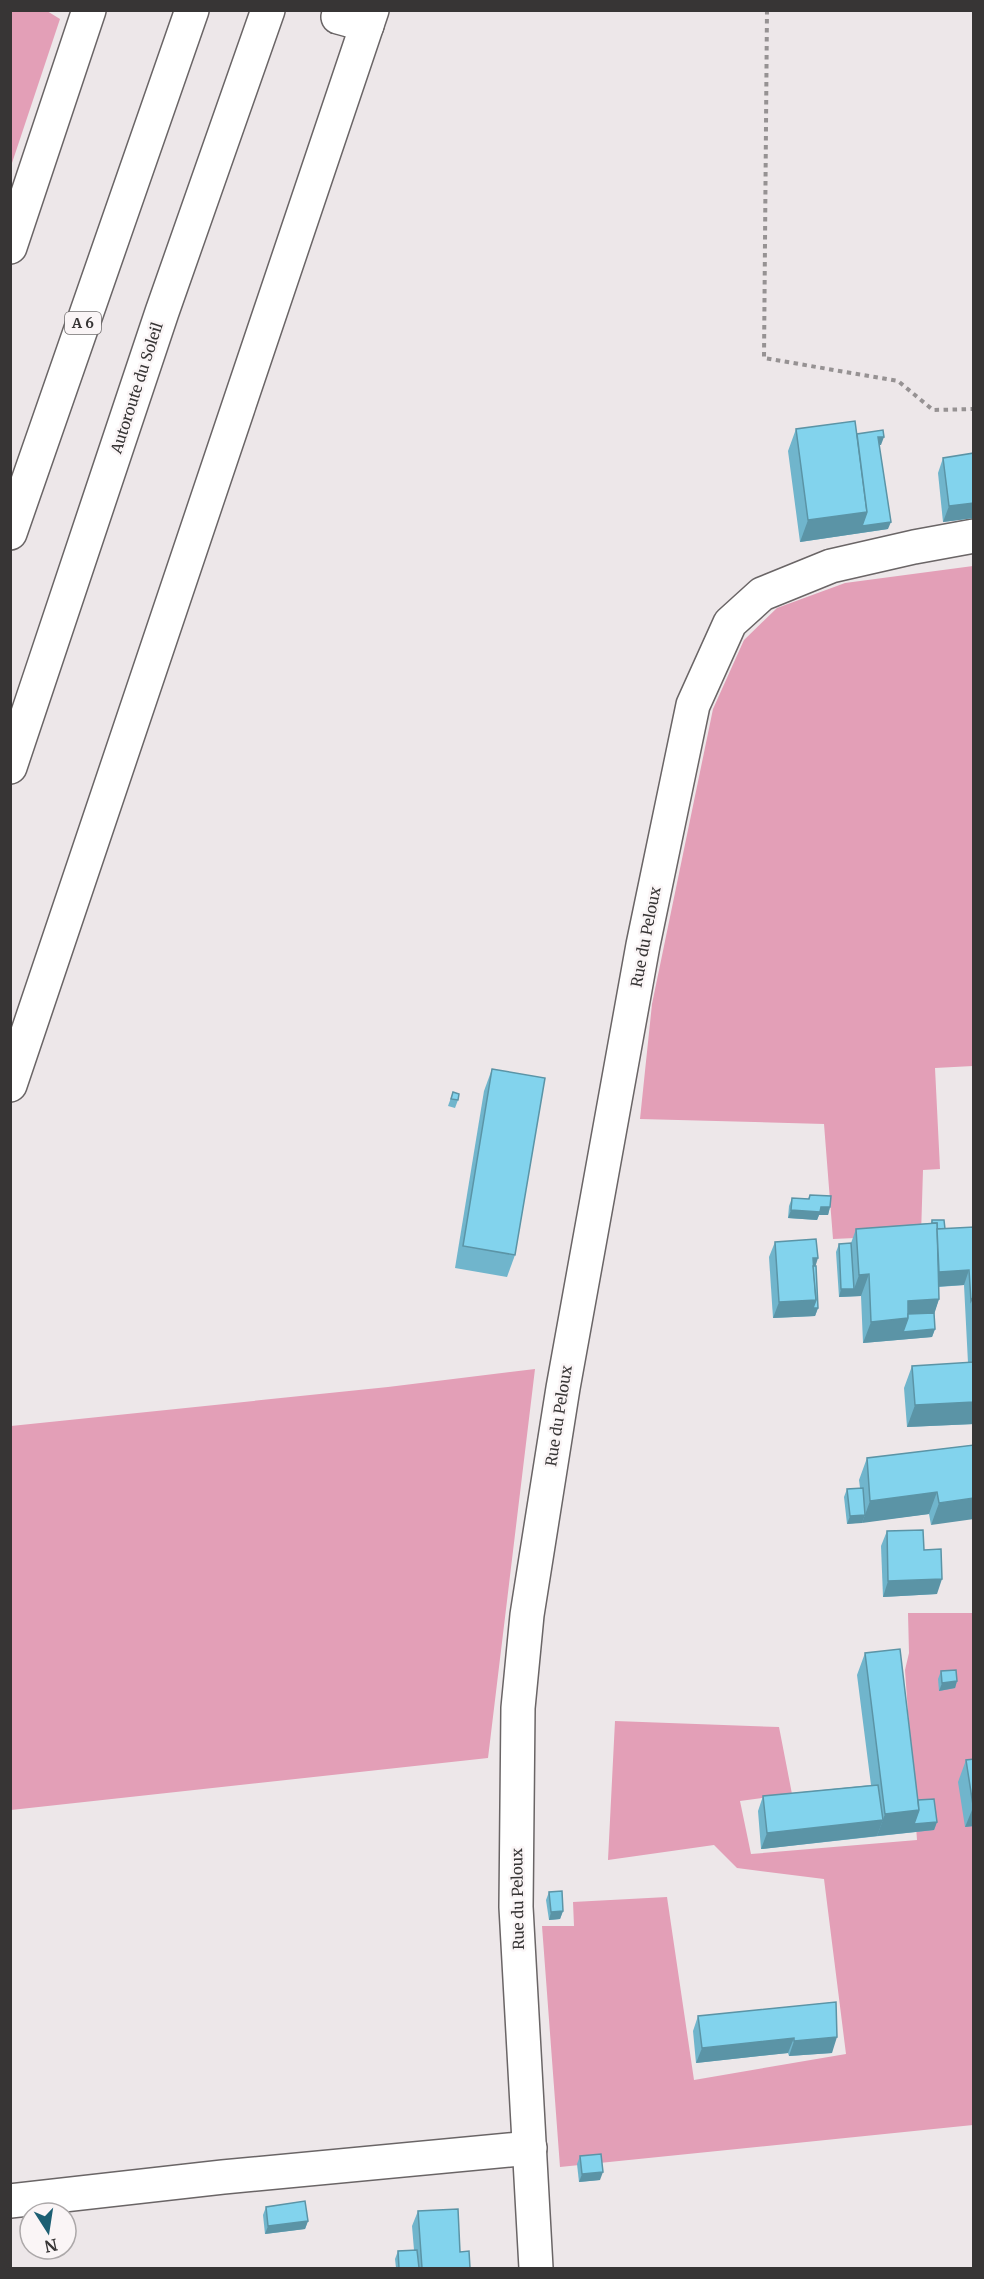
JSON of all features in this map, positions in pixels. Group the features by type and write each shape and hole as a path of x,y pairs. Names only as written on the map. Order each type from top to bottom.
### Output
{"main road":[{"path":"10,247 89,10"},
{"name":"A 6","path":"10,533 192,10"},
{"name":"Autoroute du Soleil","path":"10,767 162,312 268,10"},
{"path":"10,1085 359,18"},
{"name":"Rue du Peloux","path":"536,2268 516,1907 518,1708 527,1615 563,1388 631,1015 693,705 730,623 762,594 831,566 974,536"},
{"path":"10,772 22,734"},
{"path":"10,2201 223,2177 530,2148"}],"path":[{"path":"767,10 764,358 898,381 933,410 974,409"}],"shaded area":[{"path":"11,10 47,11 60,19 11,166"},
{"path":"973,566 973,1066 935,1068 940,1169 923,1170 921,1235 833,1239 824,1124 640,1119 652,1004 713,709 744,640 777,608 845,583"},
{"path":"535,1369 488,1758 11,1810 11,1426 388,1387"},
{"path":"908,1613 973,1613 973,2125 560,2167 542,1926 574,1926 573,1902 667,1897 694,2080 846,2054 824,1879 737,1868 714,1845 608,1860 615,1721 779,1727 792,1794 740,1801 751,1854 917,1840 905,1670 909,1653"}],"building":[{"path":"855,421 867,512 808,520 796,429"},
{"path":"883,430 884,437 878,437 891,522 862,526 867,512 857,434"},
{"path":"974,453 974,503 949,506 943,458"},
{"path":"492,1069 545,1078 515,1255 463,1246"},
{"path":"453,1092 459,1094 458,1100 451,1099"},
{"path":"810,1195 831,1196 830,1207 821,1207 820,1212 791,1210 792,1198 809,1199"},
{"path":"932,1220 944,1220 945,1229 937,1229 937,1223 932,1223"},
{"path":"937,1223 939,1299 908,1301 908,1318 871,1322 869,1274 859,1275 856,1229"},
{"path":"974,1227 974,1295 971,1301 969,1270 939,1272 937,1229"},
{"path":"816,1239 818,1258 813,1258 816,1300 779,1302 775,1242"},
{"path":"851,1243 854,1289 841,1289 839,1244"},
{"path":"813,1266 816,1266 818,1308 813,1308 816,1300"},
{"path":"934,1313 935,1329 903,1332 908,1314"},
{"path":"974,1362 974,1402 915,1405 912,1366"},
{"path":"974,1445 974,1498 939,1503 937,1492 870,1501 867,1458"},
{"path":"863,1488 865,1515 850,1516 847,1489"},
{"path":"923,1530 924,1550 941,1549 942,1579 888,1581 887,1531"},
{"path":"900,1649 919,1810 885,1814 865,1653"},
{"path":"956,1670 957,1681 942,1683 941,1671"},
{"path":"974,1759 974,1805 973,1805 966,1760"},
{"path":"878,1785 883,1820 767,1833 763,1796"},
{"path":"934,1799 937,1822 914,1824 919,1810 918,1800"},
{"path":"562,1891 563,1911 551,1912 549,1892"},
{"path":"836,2002 837,2037 794,2041 794,2038 702,2048 698,2016"},
{"path":"601,2154 603,2172 582,2174 580,2156"},
{"path":"305,2201 308,2221 268,2226 266,2207"},
{"path":"458,2209 460,2252 469,2251 470,2268 422,2268 418,2211"},
{"path":"417,2250 419,2268 399,2268 398,2251"}]}
